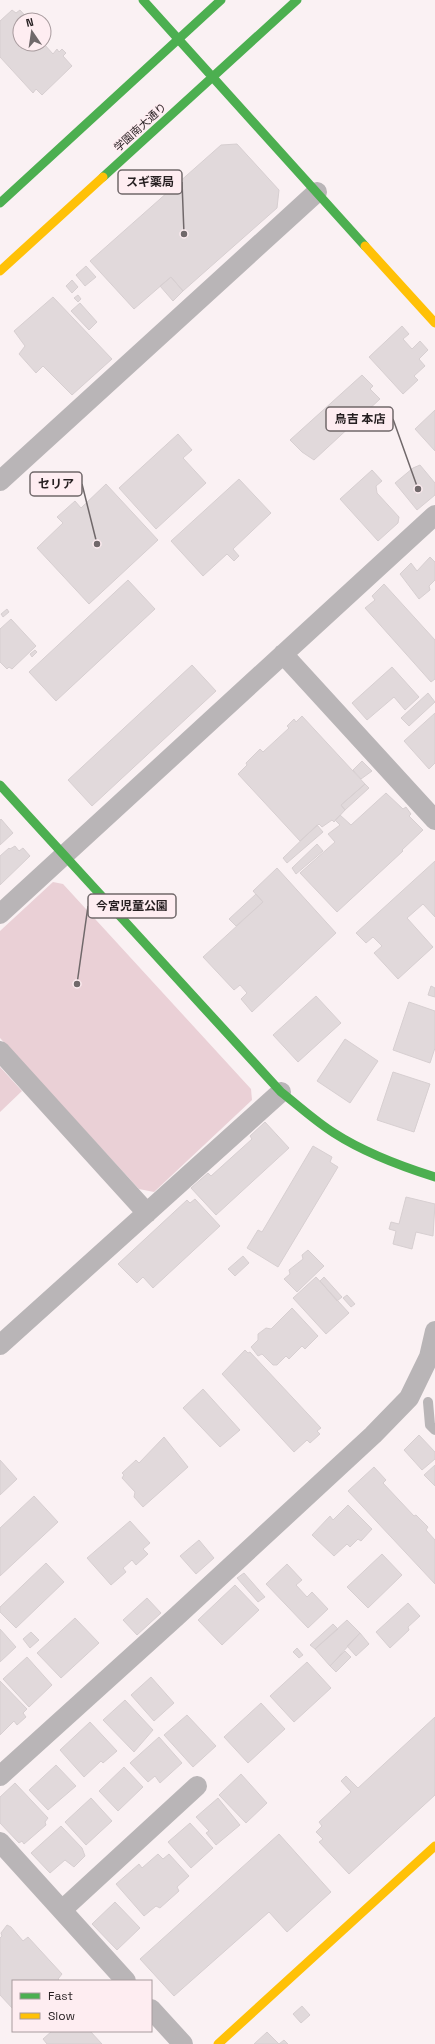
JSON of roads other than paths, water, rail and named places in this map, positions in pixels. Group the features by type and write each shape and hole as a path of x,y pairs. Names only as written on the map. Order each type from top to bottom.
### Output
{"street":[{"path":"143,0 435,323"},
{"path":"0,202 221,0"},
{"name":"学園南大通り","path":"0,271 297,0"},
{"path":"0,481 317,192"},
{"path":"0,914 435,516"},
{"path":"283,654 435,820"},
{"path":"3,796 64,855 281,1092 334,1133 359,1148 383,1159 435,1177"},
{"path":"0,1051 147,1213"},
{"path":"0,1346 281,1092"},
{"path":"0,1776 258,1542 373,1435 424,1401 429,1357 435,1331"},
{"path":"62,1910 197,1786"},
{"path":"0,1842 125,1980"},
{"path":"218,2044 435,1846"},
{"path":"152,2010 183,2044"}],"lane":[{"path":"424,1401 430,1425 435,1430"}],"place":[{"name":"スギ薬局","path":"184,234"},
{"name":"鳥吉 本店","path":"418,489"},
{"name":"セリア","path":"97,544"},
{"name":"今宮児童公園","path":"77,984"}]}
